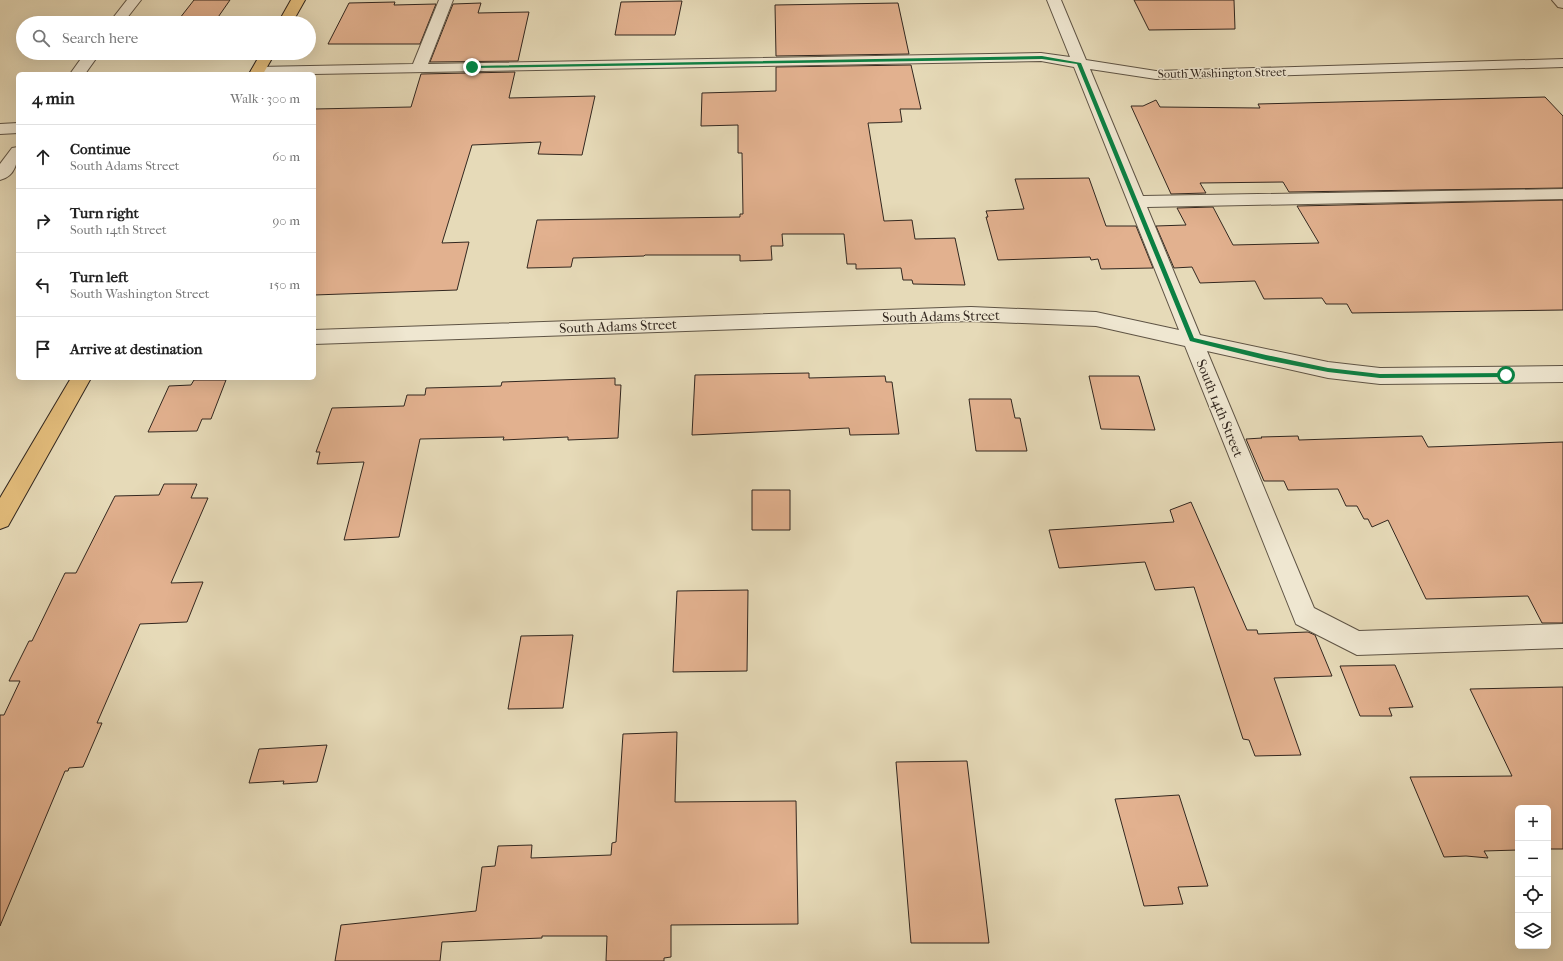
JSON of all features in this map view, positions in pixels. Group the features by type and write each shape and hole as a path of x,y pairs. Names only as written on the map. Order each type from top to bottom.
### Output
{"main road":[{"path":"289,16 298,0"},
{"path":"257,72 264,60"},
{"path":"0,519 79,380"}],"street":[{"path":"121,16 134,0"},
{"path":"420,68 446,0"},
{"name":"South 14th Street","path":"1054,0 1305,616 1357,643 1563,636"},
{"path":"1559,0 1563,4"},
{"name":"South Washington Street","path":"257,72 1042,58 1156,75 1563,63"},
{"path":"79,72 88,60"},
{"path":"0,129 16,128"},
{"path":"0,175 16,155"},
{"path":"1136,202 1563,194"},
{"name":"South Adams Street","path":"316,337 971,314 1048,316 1096,319 1192,339 1266,358 1328,370 1380,376 1563,374"}],"building":[{"path":"194,0 230,0 219,16 181,16"},
{"path":"1134,0 1234,0 1235,29 1149,30"},
{"path":"682,1 675,35 615,35 621,2"},
{"path":"395,2 394,5 436,4 420,44 328,44 349,3"},
{"path":"481,3 478,13 529,12 518,61 430,62 453,4"},
{"path":"898,3 909,54 776,56 775,5"},
{"path":"911,65 921,109 900,109 902,122 868,123 884,221 912,220 915,239 955,238 965,285 913,284 912,280 903,280 901,268 856,269 856,264 847,264 844,234 782,234 783,246 771,246 772,260 740,261 740,255 645,255 573,258 571,267 527,268 537,220 740,217 740,214 743,214 742,153 738,153 738,125 701,126 702,93 776,91 776,67"},
{"path":"515,72 509,98 595,96 582,155 538,154 541,142 472,145 442,243 469,242 457,290 316,295 316,109 411,107 421,74"},
{"path":"1545,97 1563,116 1563,188 1289,192 1283,182 1200,183 1206,193 1171,194 1131,106 1143,106 1156,100 1160,107 1260,108 1258,104"},
{"path":"1089,178 1106,226 1136,226 1153,268 1101,269 1098,259 1091,260 1090,257 998,260 986,217 988,217 986,211 1024,209 1015,179"},
{"path":"1563,200 1563,310 1352,313 1347,304 1326,304 1322,298 1264,299 1255,281 1200,283 1192,267 1174,268 1156,226 1186,225 1177,208 1213,207 1233,245 1319,243 1297,206"},
{"path":"809,373 809,378 885,376 886,382 892,382 899,434 850,435 849,428 692,435 695,375"},
{"path":"1089,376 1139,376 1155,430 1101,429"},
{"path":"615,378 615,385 621,385 618,438 568,440 568,437 503,440 504,437 420,439 399,537 344,540 364,462 317,464 320,452 316,452 332,408 404,406 407,395 425,395 426,388 501,386 502,382"},
{"path":"194,380 226,380 211,419 202,419 197,431 148,432 169,386 191,385"},
{"path":"969,399 1011,399 1015,418 1020,418 1027,451 976,451"},
{"path":"1298,436 1299,440 1422,436 1428,447 1563,442 1563,623 1542,623 1528,596 1426,599 1388,520 1372,527 1368,519 1364,519 1357,506 1346,506 1338,489 1288,490 1284,481 1264,481 1246,439"},
{"path":"164,484 197,484 191,498 208,498 171,583 203,582 187,622 140,624 97,723 102,723 83,767 69,768 68,771 65,771 0,926 0,715 4,715 20,681 9,681 29,641 32,641 65,573 76,573 115,496 159,495"},
{"path":"752,490 790,490 790,530 752,530"},
{"path":"1191,502 1247,630 1257,630 1258,634 1308,632 1315,635 1332,676 1274,678 1301,755 1255,756 1249,740 1243,739 1194,587 1155,590 1145,562 1059,568 1049,530 1174,522 1170,510"},
{"path":"748,590 747,671 673,672 677,591"},
{"path":"573,635 563,708 508,709 521,636"},
{"path":"1395,665 1413,707 1389,708 1392,716 1360,716 1340,666"},
{"path":"1563,687 1563,849 1551,849 1551,805 1515,805 1515,850 1484,851 1488,858 1466,856 1444,857 1410,777 1512,776 1470,689"},
{"path":"677,732 675,802 796,801 798,924 671,925 671,957 664,958 664,961 606,961 607,936 542,936 542,938 442,942 440,961 335,961 341,925 476,911 482,867 495,866 498,846 532,845 531,858 611,855 612,843 616,842 623,734"},
{"path":"327,745 317,782 283,784 284,781 249,783 259,749"},
{"path":"967,761 989,943 911,943 896,762"},
{"path":"1179,795 1208,886 1178,887 1183,904 1144,906 1115,799"}],"route":[{"path":"472,67 1042,58 1079,63 1192,339 1266,358 1328,370 1380,376 1506,375"}]}
